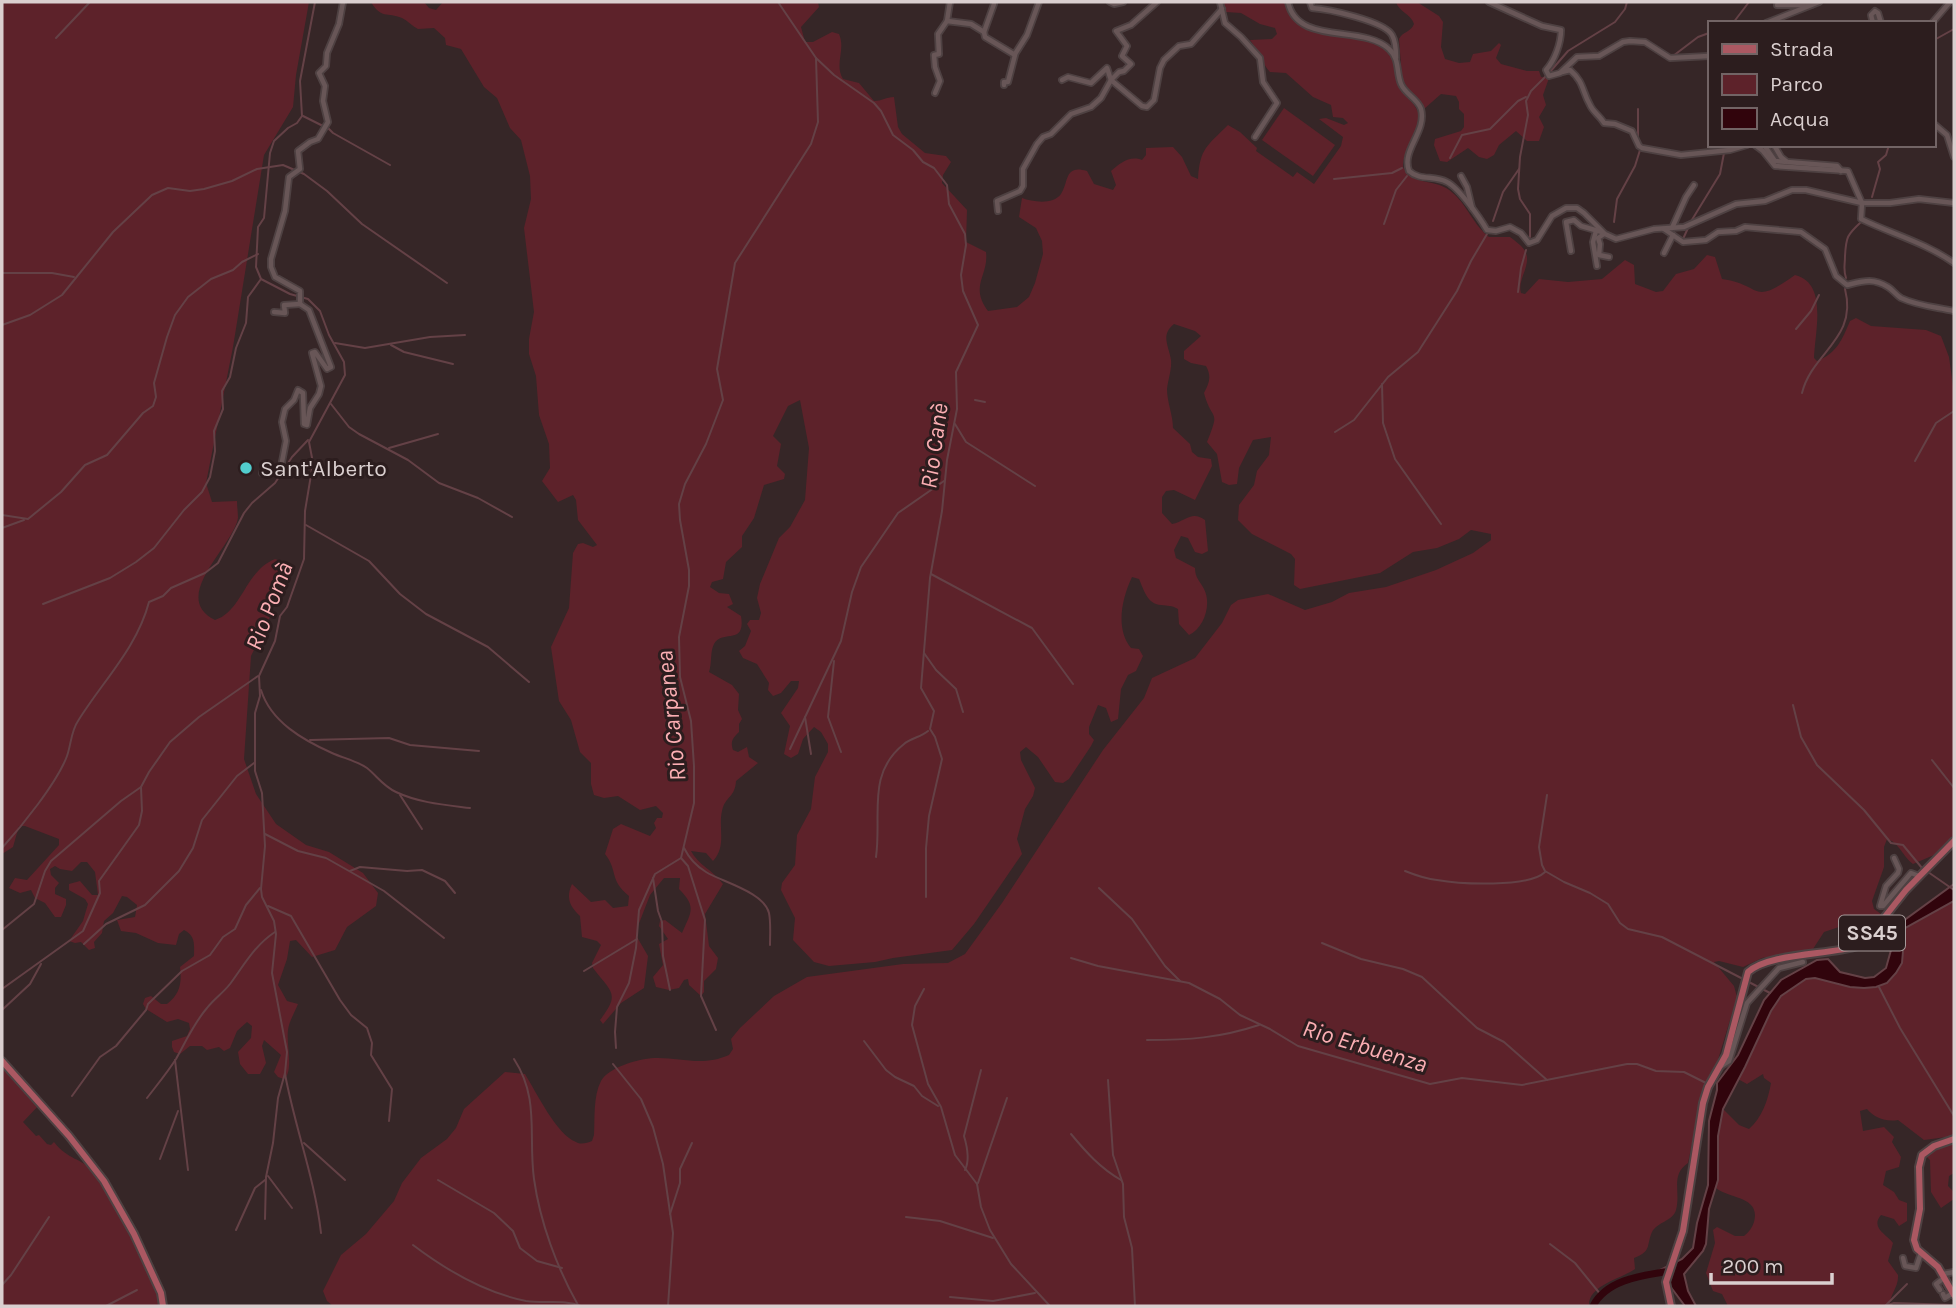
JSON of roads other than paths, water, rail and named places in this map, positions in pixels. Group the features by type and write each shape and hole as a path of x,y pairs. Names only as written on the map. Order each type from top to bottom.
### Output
{"main road":[{"name":"SS45","path":"1671,1306 1666,1282 1677,1252 1703,1103 1708,1087 1726,1055 1748,972 1755,966 1771,961 1858,946 1868,938 1919,876 1954,841"},
{"path":"2,1061 69,1136 104,1181 134,1234 161,1293 163,1306"},
{"path":"1954,1139 1934,1146 1922,1155 1919,1167 1920,1209 1914,1240 1917,1250 1944,1276 1954,1294"}],"street":[{"path":"300,302 301,294 297,288 275,276 271,262 285,212 289,177 300,169 298,151 316,140 327,123 323,101 325,88 319,73 326,66 327,53 343,2"},
{"path":"935,93 940,81 934,65 934,55 939,54 938,34 947,21 950,2"},
{"path":"1004,86 1004,82 1008,82 1015,55 1027,35 1039,2"},
{"path":"1110,2 1123,2"},
{"path":"998,211 997,201 1020,191 1023,169 1043,137 1051,134 1074,112 1091,107 1101,98 1111,80 1131,64 1122,56 1127,46 1115,31 1130,25 1157,2"},
{"path":"1220,2 1225,23 1257,54 1263,82 1277,103 1255,137"},
{"path":"1288,2 1293,16 1304,24 1318,30 1375,40 1389,49 1396,59"},
{"path":"1310,2 1312,8 1384,27 1392,34 1400,81 1421,110 1419,133 1407,157 1409,171 1417,176 1446,181 1487,230 1496,231 1510,227 1521,233 1529,243 1537,240 1552,216 1566,208 1577,208 1601,233"},
{"path":"1489,2 1542,26 1561,30 1556,55 1546,70 1549,76 1571,71 1583,85 1590,106 1604,123 1632,131 1642,148 1681,155 1740,147"},
{"path":"1771,21 1819,2"},
{"path":"1935,21 1950,2"},
{"path":"994,4 984,32 985,37 1015,55"},
{"path":"1777,5 1811,5"},
{"path":"1878,5 1880,21"},
{"path":"1062,80 1068,77 1091,83 1105,68 1111,80 1142,106 1147,107 1157,90 1164,60 1179,46 1191,44 1222,9"},
{"path":"1873,21 1871,13 1878,11"},
{"path":"947,21 972,24 984,32"},
{"path":"1560,73 1577,57 1599,56 1623,42 1630,41 1645,43 1670,58 1708,56"},
{"path":"1935,125 1947,135 1954,156"},
{"path":"1758,147 1774,166 1840,169"},
{"path":"1766,147 1775,161 1848,172 1852,175 1861,203 1861,219 1892,234 1924,244 1954,262"},
{"path":"1775,147 1781,158 1788,162"},
{"path":"1461,176 1467,187 1472,209"},
{"path":"1672,228 1694,185"},
{"path":"1571,251 1566,222 1574,220 1616,239 1641,231 1698,223 1736,204 1765,201 1792,190 1806,190 1861,203 1919,199 1954,203"},
{"path":"1663,229 1683,242 1706,240 1718,232 1745,227 1801,232 1825,250 1836,276 1847,285 1865,279 1873,280 1890,288 1900,298 1923,306 1954,311"},
{"path":"1597,266 1594,232 1601,233"},
{"path":"1601,233 1598,238 1599,255 1609,257"},
{"path":"1664,253 1673,235"},
{"path":"274,312 285,313 283,305 300,302"},
{"path":"262,474 281,467 286,441 282,422 285,409 293,402 299,389 303,393 304,424 307,425 310,408 321,386 312,353 315,352 327,369 331,367 309,310 300,302"},
{"path":"1894,858 1899,873 1886,886 1880,906 1893,897 1911,873 1919,876"},
{"path":"1720,1067 1729,1061 1747,1003 1779,968 1803,962"},
{"path":"1903,1258 1905,1266 1916,1268 1921,1253"},
{"path":"1954,1272 1936,1283 1945,1298 1954,1294"}],"water":[{"path":"1954,884 1954,901 1905,928 1902,963 1887,983 1864,988 1815,978 1806,979 1781,996 1771,1011 1723,1109 1718,1136 1718,1180 1709,1209 1706,1244 1684,1274 1688,1291 1696,1306 1685,1306 1670,1286 1670,1275 1658,1275 1658,1271 1682,1259 1693,1248 1708,1185 1709,1121 1717,1083 1738,1055 1764,1000 1781,980 1817,960 1828,959 1840,972 1865,978 1874,977 1886,968 1895,927"}],"waterway":[{"path":"56,38 90,2"},
{"name":"Rio Pomà","path":"265,1219 266,1177 287,1052 272,973 276,934 274,921 261,889 265,846 262,793 255,771 255,713 260,696 259,676 275,641 280,616 287,607 304,559 305,511 313,463 309,442 345,375 344,362 320,311 308,299 290,294 261,279 256,267 258,227 264,218 270,153 274,141 302,116 300,81 315,2"},
{"name":"Rio Canè","path":"778,2 816,58 834,75 874,103 893,135 913,150 923,162 934,168 947,185 949,204 965,234 961,275 963,291 978,325 956,372 957,409 930,578 921,688 934,711 930,729 942,759 929,816 926,897"},
{"path":"1549,73 1568,51 1615,22 1627,2"},
{"path":"1735,21 1749,2"},
{"path":"1935,41 1954,29"},
{"path":"1673,56 1698,37 1708,33"},
{"name":"Rio Carpanea","path":"616,1048 617,1007 629,983 636,948 639,910 655,874 681,858 694,803 691,721 680,677 679,637 689,586 689,570 679,504 685,484 706,444 723,400 717,369 735,263 811,144 818,122 816,58"},
{"path":"1530,237 1530,214 1520,199 1518,189 1520,157 1528,115 1526,101 1531,91 1546,76"},
{"path":"1450,158 1462,135 1490,129 1518,101 1526,97"},
{"path":"1638,109 1638,139"},
{"path":"303,116 323,126"},
{"path":"328,128 390,165"},
{"path":"1872,197 1880,169 1878,162 1886,155 1888,147"},
{"path":"1614,222 1617,199 1635,166 1640,150"},
{"path":"1690,223 1720,174 1724,153"},
{"path":"2,325 30,315 62,295 113,232 152,195 168,188 190,191 204,189 232,181 257,169 283,165 304,174 327,191 362,224 447,283"},
{"path":"1334,179 1392,173 1402,168"},
{"path":"1493,221 1503,192 1519,169"},
{"path":"1384,224 1396,190 1407,176"},
{"path":"1846,278 1844,267 1847,240 1861,222"},
{"path":"1683,239 1688,228"},
{"path":"1335,432 1354,420 1388,377 1418,352 1457,291 1487,234"},
{"path":"1518,292 1526,250"},
{"path":"2,515 28,519 61,492 85,465 107,455 143,413 153,406 156,397 154,383 167,337 175,315 188,297 211,279 233,270 258,254"},
{"path":"2,273 52,273 74,277"},
{"path":"43,604 110,578 136,562 154,548 202,492 210,477 215,451 214,431 223,409 222,391 230,377 236,348 246,323 248,297 261,279"},
{"path":"1802,393 1807,379 1840,333 1845,321 1845,289"},
{"path":"1796,329 1811,311 1819,295"},
{"path":"335,343 365,348 430,337 465,335"},
{"path":"391,345 404,352 453,364"},
{"path":"1382,384 1383,423 1395,459 1441,524"},
{"path":"975,400 985,402"},
{"path":"331,404 349,427 359,434 408,460 439,483 478,498 512,517"},
{"path":"1915,461 1936,423 1954,411"},
{"path":"955,424 966,442 1035,486"},
{"path":"389,448 438,434"},
{"path":"2,848 55,779 67,756 76,725 128,650 149,602 163,596 171,588 205,573 218,563 244,513 275,483 292,457 308,440"},
{"path":"790,749 841,641 852,592 861,567 898,513 944,481"},
{"path":"2,528 24,520"},
{"path":"306,525 369,561 400,594 426,614 488,647 529,682"},
{"path":"931,574 1032,628 1073,684"},
{"path":"924,653 936,670 956,689 963,712"},
{"path":"834,661 828,717 841,752"},
{"path":"2,930 34,904 51,861 141,787 170,742 199,717 258,676"},
{"path":"261,690 272,712 289,729 321,748 367,768 391,790 423,801 470,808"},
{"path":"1793,705 1801,737 1817,765 1864,810 1891,843 1903,845 1922,868"},
{"path":"805,717 811,754"},
{"path":"876,857 878,796 884,768 904,744 928,731"},
{"path":"310,740 389,738 410,745 479,751"},
{"path":"1932,760 1954,788"},
{"path":"84,944 106,924 145,905 179,871 193,848 202,820 237,776 254,763"},
{"path":"2,989 83,931 100,893 99,881 139,825 142,811 141,787"},
{"path":"400,795 422,829"},
{"path":"1547,795 1539,847 1545,871 1608,904 1620,923 1628,929 1662,937 1770,993"},
{"path":"265,834 298,851 326,858 384,891 444,938"},
{"path":"684,848 702,870 751,893 766,906 770,917 770,945"},
{"path":"681,858 688,866 705,920 701,996 716,1030"},
{"path":"350,871 360,867 422,870 445,881 455,893"},
{"path":"1405,871 1421,877 1477,883 1524,881 1545,872"},
{"path":"1928,872 1954,890"},
{"path":"653,878 662,922 663,956 670,990"},
{"path":"72,1096 100,1057 116,1046 148,1004 182,971 210,955 223,937 235,929 246,905 260,888"},
{"path":"1099,888 1132,919 1165,966 1180,981"},
{"path":"268,906 291,916 340,1000 351,1015 367,1028 372,1043 371,1055 392,1089 389,1121"},
{"path":"147,1098 176,1059 202,1014 230,984 256,949 275,932"},
{"path":"584,971 637,939"},
{"path":"1322,943 1361,959 1403,969 1422,977 1477,1028 1504,1042 1547,1080"},
{"name":"Rio Erbuenza","path":"1071,958 1098,966 1189,983 1220,999 1240,1015 1298,1046 1430,1084 1462,1078 1522,1085 1627,1064 1637,1064 1656,1071 1684,1072 1706,1083"},
{"path":"2,1010 30,984 41,964"},
{"path":"1879,987 1900,1028 1954,1116"},
{"path":"924,989 915,1006 912,1025 928,1084 941,1107 955,1155 977,1184 981,1207 990,1230 1011,1264 1050,1306"},
{"path":"1147,1040 1204,1037 1259,1025"},
{"path":"864,1041 886,1070 914,1086 922,1096 938,1106"},
{"path":"514,1059 522,1074 530,1103 532,1163 540,1212 556,1260 578,1305"},
{"path":"175,1060 188,1170"},
{"path":"613,1064 641,1099 653,1127 663,1164 673,1233 668,1306"},
{"path":"965,1170 968,1157 964,1136 981,1070"},
{"path":"285,1074 321,1233"},
{"path":"1108,1080 1113,1155 1123,1184 1124,1217 1132,1248 1135,1306"},
{"path":"978,1183 1007,1098"},
{"path":"160,1159 178,1111"},
{"path":"1071,1134 1100,1165 1121,1180"},
{"path":"304,1143 345,1180"},
{"path":"670,1214 680,1183 680,1169 692,1143"},
{"path":"268,1176 292,1208"},
{"path":"236,1230 255,1188 265,1180"},
{"path":"438,1180 494,1213 513,1231 520,1248 537,1261 562,1268"},
{"path":"2,1285 49,1217"},
{"path":"906,1217 940,1221 993,1238"},
{"path":"1550,1244 1575,1263 1601,1295"},
{"path":"413,1245 453,1272 496,1292 526,1301 581,1306"},
{"path":"1593,1306 1614,1285 1664,1272"},
{"path":"1885,1306 1907,1284"},
{"path":"106,1306 137,1290"},
{"path":"950,1297 993,1301 1035,1293"},
{"path":"1885,1306 1894,1303 1954,1305"}],"place":[{"name":"Sant'Alberto","path":"246,468"}]}
